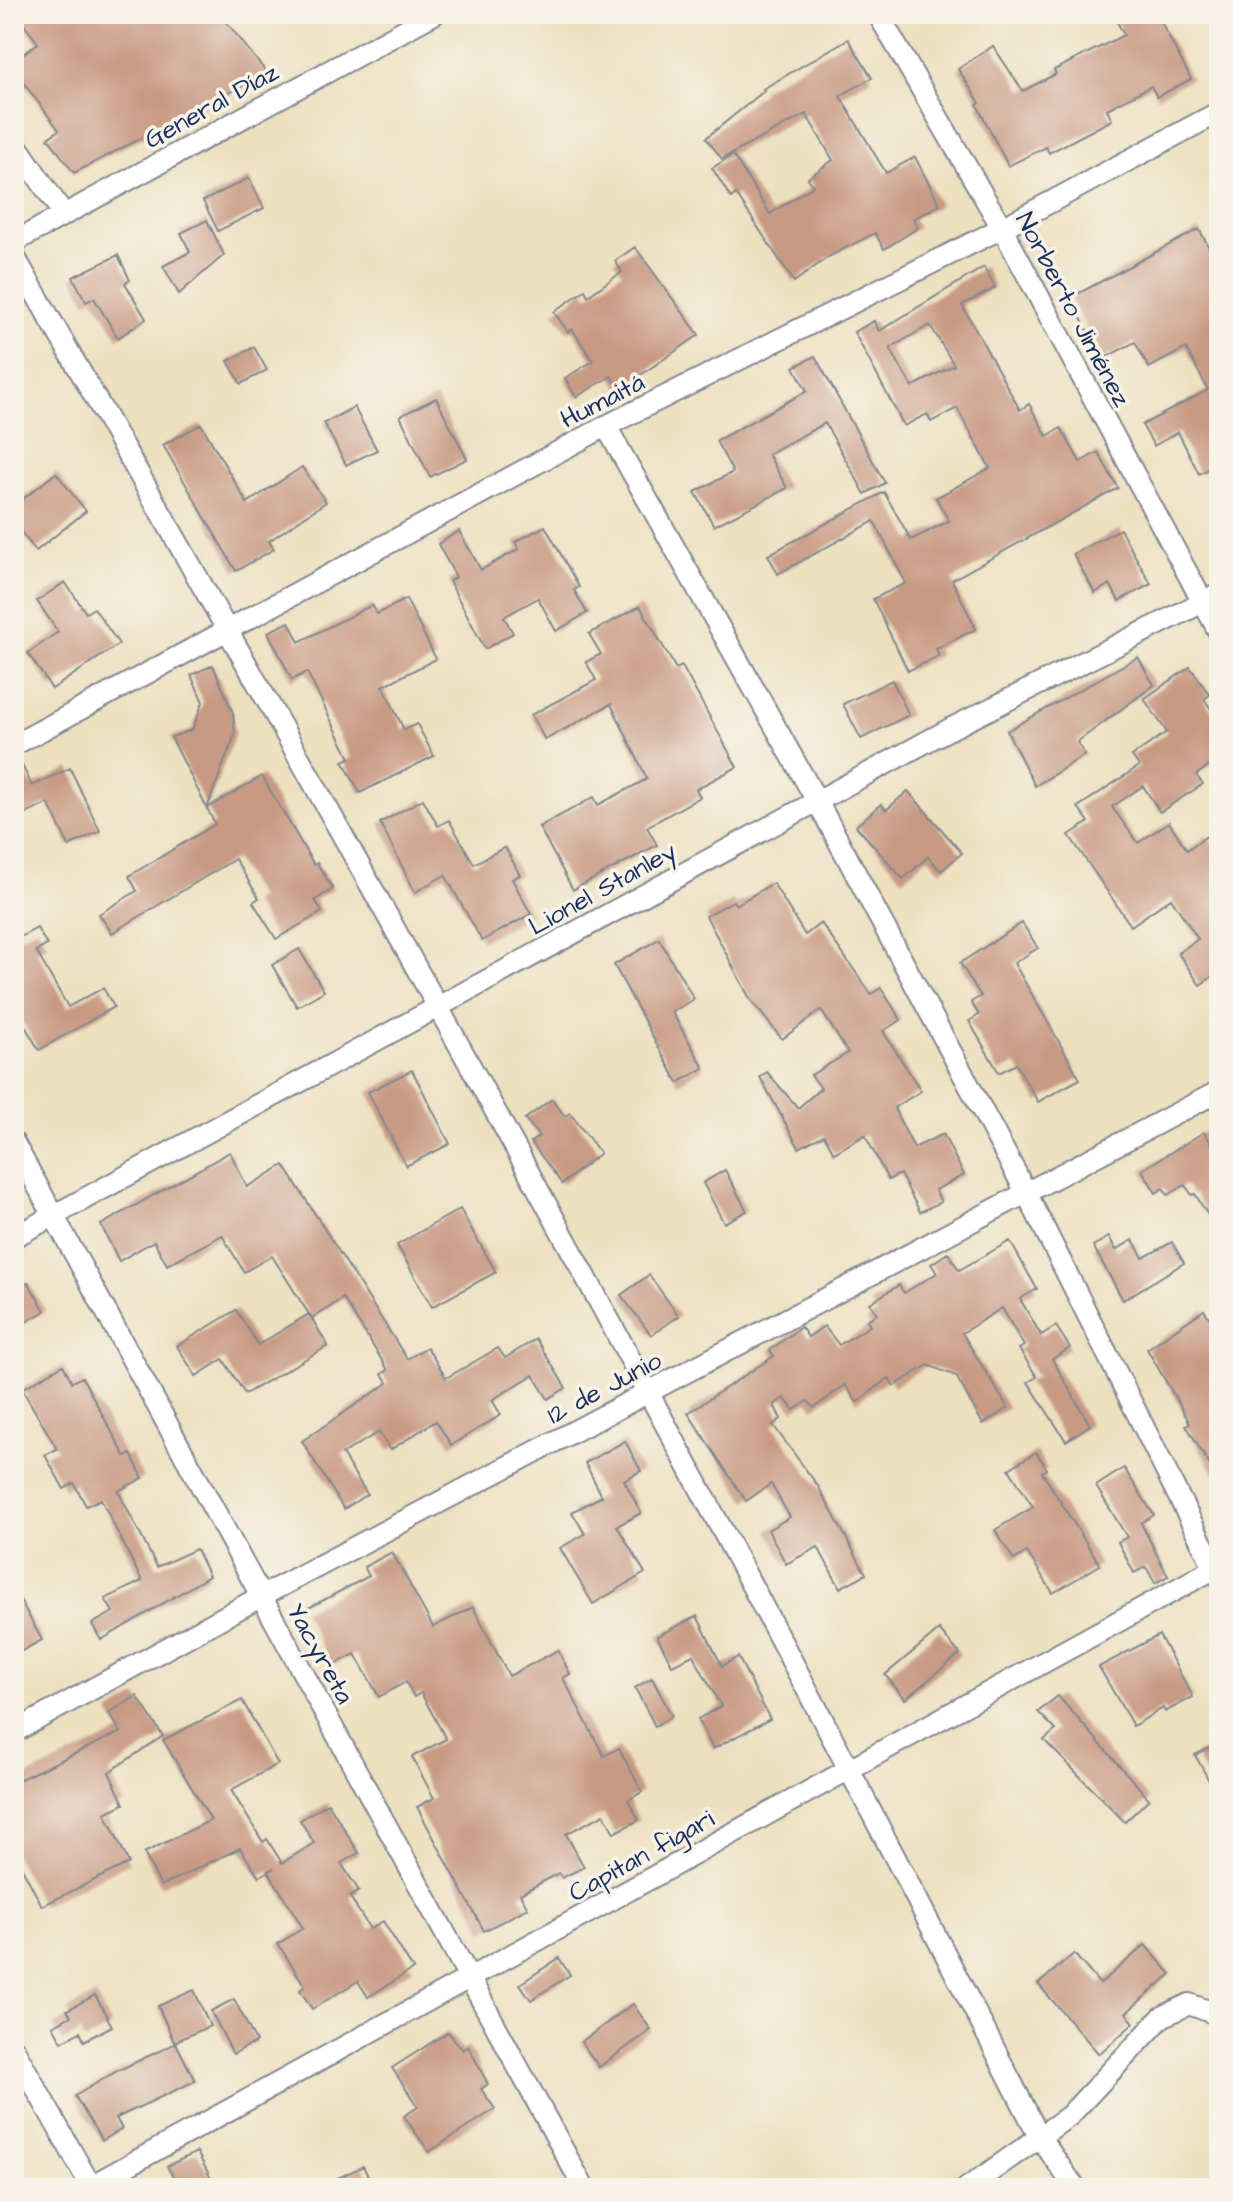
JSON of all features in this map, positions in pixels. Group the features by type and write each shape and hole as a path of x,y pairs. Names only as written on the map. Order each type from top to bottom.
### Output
{"street":[{"name":"General Díaz","path":"14,242 434,14"},
{"name":"Norberto Jiménez","path":"878,14 1211,598 1219,632"},
{"name":"Humaitá","path":"14,745 606,426 1002,228 1219,112"},
{"path":"14,142 64,215"},
{"path":"14,256 229,630 851,1769 1039,2136 1075,2188"},
{"path":"606,426 817,801 1027,1194 1217,1571"},
{"name":"Lionel Stanley","path":"14,1237 948,730 1211,598"},
{"name":"12 de Junio","path":"14,1732 260,1597 1219,1091"},
{"name":"Yacyreta","path":"14,1143 584,2188"},
{"name":"Capitan figari","path":"90,2187 1217,1571"},
{"path":"967,2188 1069,2116 1162,2017 1189,2004 1219,2015"},
{"path":"14,2049 90,2187"}],"building":[{"path":"16,14 220,14 267,73 74,173 48,138 59,130 14,70 14,61 38,43"},
{"path":"1113,14 1157,14 1191,79 1157,97 1151,86 1107,109 1112,120 1049,153 1046,147 1008,166 977,105 980,103 958,69 993,46 1023,91 1056,74 1054,70 1124,35"},
{"path":"848,39 872,78 840,96 886,173 915,157 940,205 913,219 918,228 884,249 875,233 828,257 794,282 736,194 731,198 712,168 733,155 770,214 813,186 808,178 833,160 806,114 722,159 706,138 763,89"},
{"path":"249,178 264,208 218,231 203,201"},
{"path":"207,220 224,255 179,294 163,266 190,252 181,233"},
{"path":"1199,229 1219,266 1219,464 1199,474 1178,432 1154,446 1142,425 1208,390 1186,348 1149,368 1135,342 1103,359 1070,298"},
{"path":"635,247 699,335 620,389 611,376 576,397 565,378 593,361 572,329 568,332 554,312 585,290 588,296 622,272 615,261"},
{"path":"118,255 130,280 125,283 146,319 118,338 94,298 86,302 73,277"},
{"path":"984,267 995,288 962,305 1020,410 1029,404 1047,436 1061,428 1080,462 1098,452 1118,488 952,580 976,629 936,649 939,656 908,671 873,599 906,583 874,521 778,574 768,555 884,492 911,540 949,521 936,498 990,468 957,408 931,422 927,414 904,426 854,332 874,321 879,331","holes":["930,325 954,365 912,387 890,348"]},
{"path":"254,347 267,370 241,384 228,361"},
{"path":"815,356 885,483 865,494 825,423 768,454 787,488 714,526 695,492 733,472 716,441 807,391 794,367"},
{"path":"436,398 467,459 430,477 400,416"},
{"path":"354,407 377,450 346,465 324,423"},
{"path":"201,424 247,503 302,467 326,502 269,541 274,549 236,571 163,445"},
{"path":"56,473 86,511 36,551 14,523 14,506"},
{"path":"545,526 579,587 574,590 587,613 556,631 538,598 504,617 513,633 485,649 449,581 456,577 438,544 459,531 481,570 519,549 515,542"},
{"path":"1120,529 1151,584 1119,601 1110,584 1095,593 1073,554"},
{"path":"65,582 86,613 94,608 119,644 52,689 28,653 58,632 37,601"},
{"path":"406,599 436,659 383,686 404,730 417,724 434,756 360,793 343,761 350,758 307,672 292,680 268,632 289,622 299,642 372,605 377,614"},
{"path":"640,606 676,669 682,666 737,767 696,789 700,797 647,827 657,845 573,890 539,827 594,797 598,805 647,779 611,704 545,740 531,715 596,680 586,662 601,654 589,634"},
{"path":"1138,657 1154,685 1077,742 1085,755 1035,786 1007,731"},
{"path":"213,665 233,713 235,734 207,808 262,776 314,865 317,863 333,889 315,900 322,912 276,939 253,902 259,898 235,859 112,933 99,914 137,891 129,876 215,824 171,737 192,730 203,702 191,675"},
{"path":"1190,667 1210,695 1204,699 1219,720 1219,759 1196,775 1203,784 1160,812 1143,786 1112,807 1138,843 1169,822 1187,850 1207,836 1219,853 1219,972 1200,985 1178,953 1198,939 1171,898 1131,926 1069,835 1089,822 1078,807 1139,766 1132,756 1167,732 1144,699"},
{"path":"892,680 909,715 861,739 843,704"},
{"path":"18,757 32,786 70,768 100,831 69,846 48,803 14,820 14,758"},
{"path":"908,791 962,853 941,871 928,857 903,879 856,826 881,804 886,810"},
{"path":"423,799 438,826 449,820 474,864 505,847 520,875 512,879 531,914 482,941 445,875 415,892 380,823"},
{"path":"773,883 805,935 821,923 871,994 881,988 901,1020 883,1031 921,1091 894,1108 914,1148 943,1134 964,1175 935,1190 941,1202 920,1212 900,1174 888,1180 865,1135 834,1153 824,1135 799,1148 760,1077 767,1072 798,1108 821,1088 811,1075 848,1053 821,1010 782,1039 750,999 706,916 733,901 736,905"},
{"path":"1022,923 1038,948 1014,963 1080,1079 1038,1102 1016,1064 999,1073 969,1021 979,1015 971,1002 981,996 960,963"},
{"path":"37,928 47,945 36,951 68,1007 103,988 114,1007 39,1050 22,1021 14,1026 14,940"},
{"path":"659,939 694,999 672,1012 704,1068 678,1083 614,965"},
{"path":"299,949 324,991 297,1007 272,965"},
{"path":"412,1070 450,1144 406,1166 368,1092"},
{"path":"552,1099 565,1116 570,1113 600,1153 562,1184 531,1142 539,1136 525,1119"},
{"path":"1204,1132 1219,1155 1219,1233 1195,1194 1192,1195 1185,1185 1168,1195 1163,1188 1156,1193 1142,1170"},
{"path":"230,1152 247,1187 284,1165 407,1359 427,1347 446,1378 498,1348 505,1358 536,1339 566,1388 548,1399 533,1375 492,1400 501,1415 451,1445 436,1421 390,1450 379,1432 342,1454 367,1494 344,1509 302,1441 388,1383 382,1374 388,1370 343,1298 312,1319 272,1256 244,1272 222,1235 167,1265 154,1241 119,1261 101,1225"},
{"path":"725,1170 747,1211 724,1223 703,1183"},
{"path":"460,1209 496,1272 432,1307 397,1245"},
{"path":"1109,1237 1116,1250 1133,1240 1143,1258 1172,1242 1184,1263 1123,1300 1093,1246"},
{"path":"1010,1241 1037,1289 1020,1299 1041,1335 1056,1326 1070,1348 1052,1359 1090,1425 1066,1441 1028,1382 1037,1377 1019,1349 1024,1346 1002,1308 962,1333 1008,1408 983,1424 956,1376 928,1365 894,1386 889,1378 857,1402 845,1385 814,1408 808,1401 794,1410 784,1398 774,1405 781,1419 773,1425 818,1486 866,1574 840,1588 818,1547 786,1564 768,1530 790,1517 771,1484 746,1501 688,1413 774,1356 770,1350 801,1327 808,1337 824,1326 839,1345 870,1326 867,1320 877,1314 870,1303 899,1285 904,1293 937,1273 931,1264 948,1253 959,1270"},
{"path":"649,1275 679,1316 651,1335 621,1295"},
{"path":"28,1282 45,1311 14,1329 14,1290"},
{"path":"236,1310 258,1345 309,1314 328,1346 245,1394 223,1359 196,1376 177,1346"},
{"path":"1204,1310 1219,1332 1219,1481 1147,1349"},
{"path":"63,1365 72,1382 82,1377 125,1456 131,1454 143,1478 118,1491 157,1567 196,1549 209,1576 101,1640 92,1624 113,1612 105,1599 142,1581 101,1499 86,1506 74,1483 64,1489 45,1455 57,1449 22,1389"},
{"path":"625,1441 641,1471 624,1480 641,1513 617,1526 645,1573 593,1604 560,1548 585,1534 572,1512 602,1496 585,1463"},
{"path":"1036,1452 1047,1469 1042,1472 1100,1565 1053,1593 1027,1552 1014,1560 995,1530 1033,1507 1009,1469"},
{"path":"1124,1468 1154,1515 1141,1523 1168,1576 1155,1583 1146,1567 1134,1573 1118,1542 1127,1537 1096,1486"},
{"path":"392,1552 433,1627 473,1607 509,1676 558,1650 570,1674 563,1678 604,1756 619,1748 642,1792 628,1800 639,1820 614,1833 604,1814 566,1834 584,1867 562,1878 559,1873 520,1894 528,1908 484,1931 417,1807 434,1798 412,1757 446,1739 421,1693 414,1697 406,1682 379,1697 355,1654 332,1666 303,1611 369,1576 364,1567"},
{"path":"14,1589 42,1640 14,1655"},
{"path":"697,1616 722,1666 738,1657 770,1719 713,1749 698,1719 721,1706 693,1655 672,1665 657,1636"},
{"path":"939,1630 960,1654 905,1699 885,1675"},
{"path":"1159,1635 1193,1697 1165,1712 1163,1708 1133,1726 1099,1667"},
{"path":"652,1678 672,1716 655,1726 635,1688"},
{"path":"137,1696 163,1736 109,1772 124,1804 105,1813 129,1863 42,1906 14,1853 14,1782 121,1732 109,1713"},
{"path":"1058,1696 1149,1799 1125,1822 1044,1740 1056,1730 1038,1712"},
{"path":"242,1700 278,1764 231,1790 263,1842 267,1839 282,1863 314,1843 300,1820 328,1803 359,1853 341,1863 359,1891 350,1897 370,1929 383,1921 413,1969 368,1997 358,1981 312,2009 300,1990 305,1986 278,1944 303,1928 268,1871 259,1877 240,1848 161,1886 144,1853 211,1820 163,1740"},
{"path":"1219,1743 1219,1799 1195,1755"},
{"path":"1145,1945 1171,1974 1126,2013 1134,2023 1099,2054 1038,1984 1074,1954 1100,1984"},
{"path":"559,1958 570,1975 531,2000 520,1984"},
{"path":"194,1990 210,2026 174,2042 158,2006"},
{"path":"95,1995 112,2026 84,2041 80,2032 62,2042 53,2026 71,2016 67,2010"},
{"path":"234,1999 256,2042 233,2054 211,2011"},
{"path":"633,2004 651,2030 599,2067 581,2042"},
{"path":"448,2032 463,2050 468,2046 488,2084 481,2089 495,2109 429,2152 404,2116 418,2107 392,2068"},
{"path":"176,2043 195,2081 116,2118 122,2129 102,2141 75,2096 117,2071"},
{"path":"197,2152 216,2188 179,2188 167,2166"},
{"path":"363,2166 374,2188 317,2188"}]}
